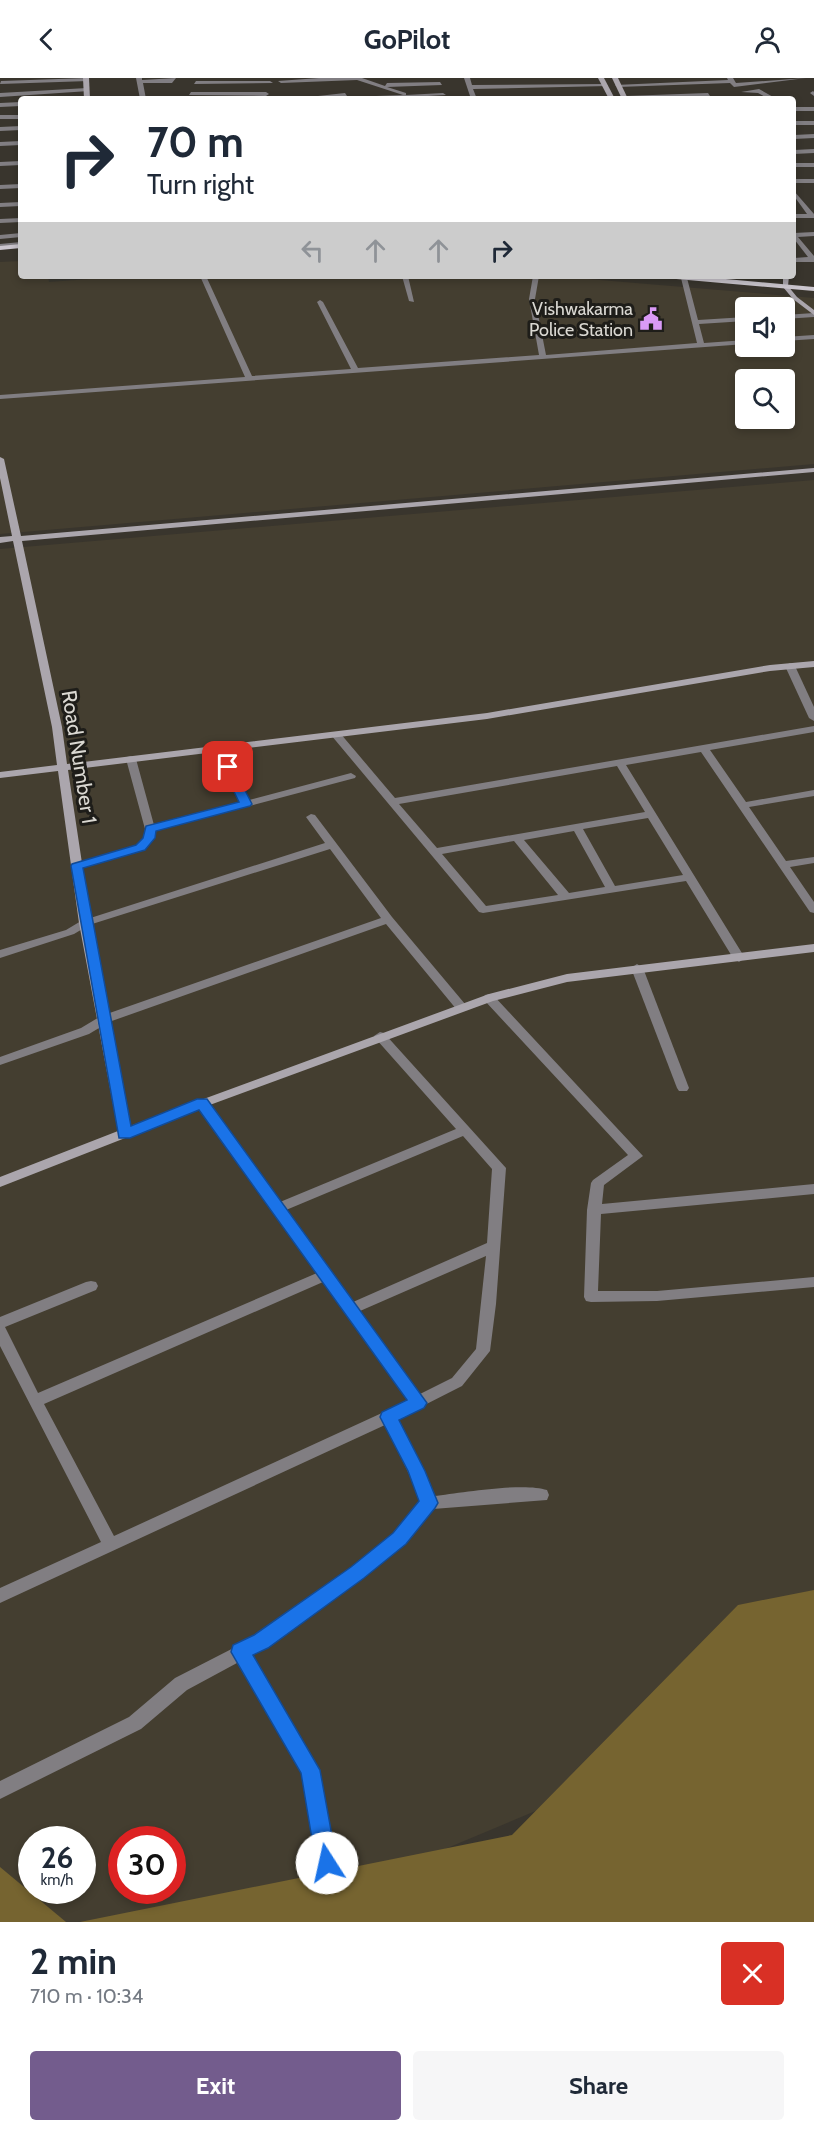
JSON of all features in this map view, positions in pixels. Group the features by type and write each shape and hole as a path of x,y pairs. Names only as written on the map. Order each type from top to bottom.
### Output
{"main road":[{"path":"0,247 18,245"},
{"path":"0,255 18,254"},
{"path":"710,279 786,282 814,280"},
{"path":"774,279 814,289"}],"street":[{"path":"142,96 139,80 172,81 172,78"},
{"path":"281,81 358,78 408,96"},
{"path":"467,78 473,96"},
{"path":"601,78 610,96"},
{"path":"615,78 624,96"},
{"path":"756,78 762,85"},
{"path":"618,85 732,81 782,87 775,81 803,78"},
{"path":"1,81 86,79 87,96"},
{"path":"266,94 190,96 197,81 270,83"},
{"path":"699,81 708,95 702,96"},
{"path":"732,81 740,92 759,91 768,96"},
{"path":"380,86 440,84"},
{"path":"470,87 605,86"},
{"path":"0,94 87,90"},
{"path":"336,96 345,95"},
{"path":"427,96 443,95"},
{"path":"0,105 18,104"},
{"path":"796,109 814,109"},
{"path":"0,117 18,117"},
{"path":"796,123 814,123"},
{"path":"796,125 811,136"},
{"path":"0,129 18,128"},
{"path":"796,137 811,136"},
{"path":"0,144 18,143"},
{"path":"796,152 814,151"},
{"path":"0,164 18,163"},
{"path":"796,165 814,165"},
{"path":"796,181 814,181"},
{"path":"0,187 18,186"},
{"path":"800,201 813,216"},
{"path":"0,205 18,204"},
{"path":"796,216 813,216"},
{"path":"0,221 18,220"},
{"path":"796,236 814,234"},
{"path":"0,237 18,235"},
{"path":"796,238 814,260"},
{"path":"796,260 814,260"},
{"path":"204,279 249,378"},
{"path":"406,279 412,301"},
{"path":"535,279 532,299 543,356"},
{"path":"684,279 701,345"},
{"path":"786,282 795,298 814,314"},
{"path":"320,302 355,369"},
{"path":"795,316 814,314"},
{"path":"694,322 735,320"},
{"path":"795,338 814,337"},
{"path":"0,397 735,343"},
{"name":"Road Number 1","path":"0,459 57,727 85,923 125,1134"},
{"path":"0,540 814,470"},
{"path":"0,775 487,716 789,666 814,664"},
{"path":"789,666 814,718"},
{"path":"392,802 814,729"},
{"path":"336,735 483,910 690,877"},
{"path":"704,748 814,910"},
{"path":"218,749 246,804"},
{"path":"77,866 141,848 148,838 150,829 131,759"},
{"path":"620,763 739,958"},
{"path":"150,829 351,776"},
{"path":"744,805 814,793"},
{"path":"434,852 651,814"},
{"path":"311,817 388,919 461,1006"},
{"path":"577,827 612,890"},
{"path":"516,837 566,897"},
{"path":"0,954 70,932 85,923 331,845"},
{"path":"784,865 814,860"},
{"path":"0,1061 85,1031 105,1019 388,919"},
{"path":"0,1182 461,1006 567,978 814,948"},
{"path":"637,968 683,1088"},
{"path":"489,998 636,1156 598,1183 594,1210 591,1297 657,1296 814,1282"},
{"path":"0,1596 110,1543 418,1403 457,1382 483,1351 494,1246 499,1168 380,1036"},
{"path":"202,1103 418,1403"},
{"path":"278,1208 465,1130"},
{"path":"594,1210 814,1189"},
{"path":"351,1309 494,1246"},
{"path":"35,1401 325,1275"},
{"path":"0,1323 91,1286"},
{"path":"0,1331 110,1543"},
{"path":"388,1417 416,1471 429,1503"},
{"path":"0,1790 135,1723 181,1684 261,1641 358,1573 400,1538 429,1503 507,1495 541,1495"},
{"path":"240,1652 310,1770 327,1863"}],"shaded area":[{"path":"18,261 18,279 588,279 814,298 814,464 0,534 0,262"},
{"path":"814,480 814,1679 667,1756 273,1921 43,1922 22,1904 96,1904 96,1826 18,1826 18,1900 0,1885 0,549"},
{"path":"814,1590 814,1922 80,1922 169,1904 186,1904 186,1901 512,1835 738,1605"},
{"path":"0,1867 18,1882 18,1904 44,1904 66,1922 0,1922"}],"place":[{"name":"Vishwakarma Police Station","path":"651,319"}],"route":[{"path":"228,767 246,804 150,829 148,838 141,848 77,866 85,923 125,1134 202,1103 418,1403 388,1417 416,1471 429,1503 400,1538 358,1573 261,1641 240,1652 310,1770 327,1863"}]}
